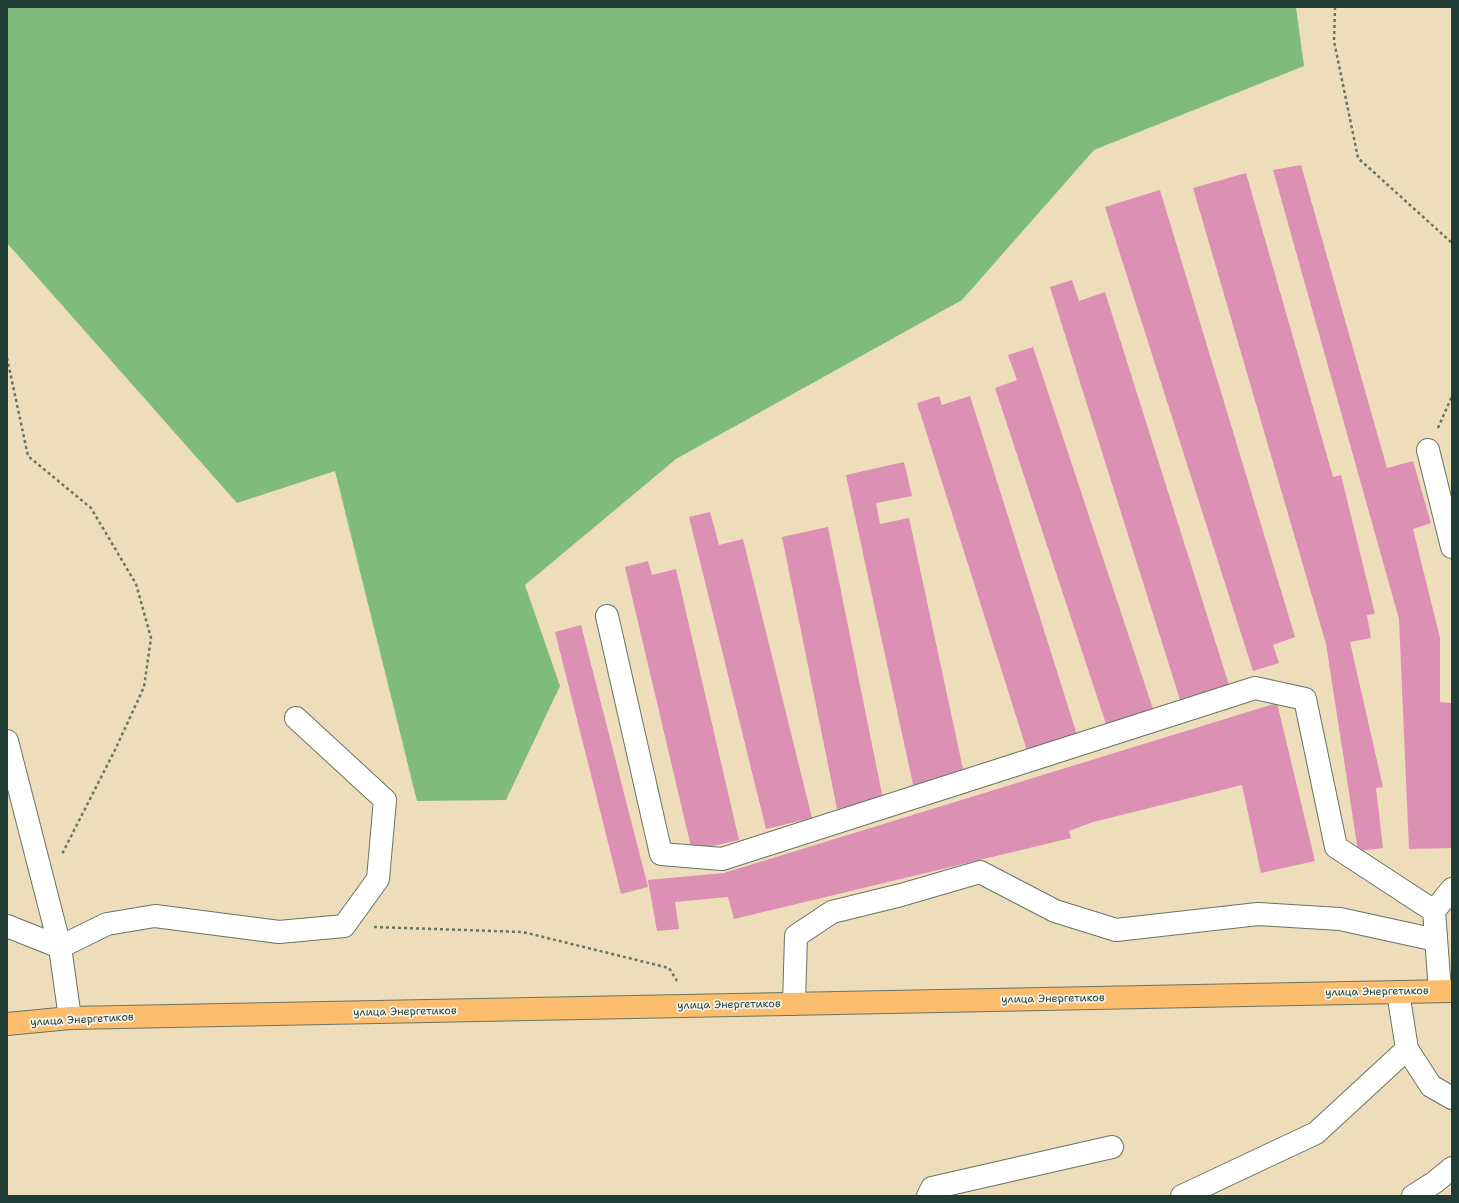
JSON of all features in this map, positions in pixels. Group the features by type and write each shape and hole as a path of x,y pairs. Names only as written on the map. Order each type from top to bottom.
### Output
{"main road":[{"name":"улица Энергетиков","path":"7,1024 70,1018 1446,991"}],"street":[{"path":"1428,450 1452,547"},
{"path":"607,616 661,854 722,859 1255,688 1305,699 1336,847 1434,911"},
{"path":"7,926 60,947 107,924 155,916 279,932 344,926 378,879 385,800 296,718"},
{"path":"7,741 60,947 70,1018"},
{"path":"794,1004 796,936 832,912 901,895 980,872 1055,911 1116,930 1258,914 1340,919 1436,940"},
{"path":"1446,991 1436,940 1434,911 1452,889"},
{"path":"1398,992 1407,1049 1431,1086 1452,1098"},
{"path":"1182,1196 1316,1133 1407,1049"},
{"path":"928,1196 932,1188 1112,1147"},
{"path":"1413,1196 1435,1182 1452,1168"}],"path":[{"path":"1336,7 1334,41 1358,158 1452,243"},
{"path":"7,358 28,456 91,508 136,584 151,638 144,687 64,851 43,882"},
{"path":"1428,450 1452,396"},
{"path":"344,926 523,932 669,968 691,1006"}],"green space":[{"path":"7,7 1296,7 1304,66 1094,150 962,300 676,459 525,585 560,686 506,800 417,801 335,471 237,503 7,243"}],"building":[{"path":"1301,165 1387,468 1413,461 1431,523 1413,529 1440,638 1440,702 1451,703 1452,848 1409,849 1399,619 1273,170"},
{"path":"1246,173 1333,477 1341,475 1375,614 1367,615 1371,638 1350,642 1383,787 1376,788 1383,848 1358,851 1326,644 1193,188"},
{"path":"1160,190 1295,637 1273,645 1279,663 1253,671 1105,207"},
{"path":"1072,280 1079,301 1105,292 1230,688 1181,703 1050,287"},
{"path":"1033,347 1154,712 1107,727 995,388 1017,380 1008,355"},
{"path":"939,396 942,405 970,396 1078,738 1028,754 917,403"},
{"path":"904,462 912,496 876,503 880,524 909,518 965,778 914,789 846,475"},
{"path":"710,512 719,545 743,539 812,818 766,829 689,517"},
{"path":"828,527 883,799 837,809 782,537"},
{"path":"648,561 652,575 676,569 739,840 692,851 625,567"},
{"path":"581,625 648,887 621,894 555,632"},
{"path":"1277,703 1315,861 1261,873 1242,785 1093,822 1069,831 1071,838 734,919 728,897 675,902 679,929 657,931 648,880 724,873"}]}
